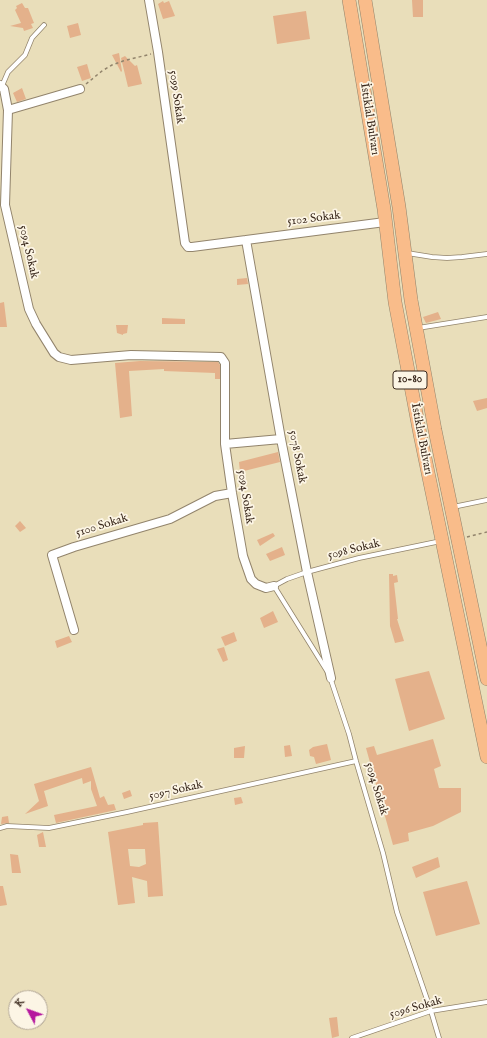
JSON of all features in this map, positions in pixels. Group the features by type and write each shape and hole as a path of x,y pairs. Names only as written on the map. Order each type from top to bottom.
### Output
{"main road":[{"name":"İstiklal Bulvarı","path":"349,0 385,222 395,302 420,434 487,757"},
{"name":"İstiklal Bulvarı","path":"365,0 399,207 416,328 487,679"}],"street":[{"name":"5099 Sokak","path":"149,0 158,52 185,243 192,248 246,240"},
{"name":"5094 Sokak","path":"1,86 4,89 8,110 5,205 29,309 36,324 50,348 59,357 71,360 131,355 221,357 225,363 225,444 243,556 251,579 261,587 266,588 274,586"},
{"path":"8,110 80,89"},
{"name":"5102 Sokak","path":"246,240 385,222"},
{"name":"5078 Sokak","path":"246,240 281,440 307,572 331,678"},
{"path":"225,444 281,440"},
{"name":"5100 Sokak","path":"74,630 52,556 74,547 170,519 215,496 232,493"}],"lane":[{"path":"1,86 8,72 25,55 32,38 44,25"},
{"path":"405,252 447,258 462,258 487,254"},
{"path":"416,328 487,317"},
{"path":"451,507 487,500"},
{"name":"5098 Sokak","path":"274,586 287,579 307,572 359,558 442,541"},
{"name":"5094 Sokak","path":"274,586 331,678 349,734 383,853 397,912 439,1038"},
{"name":"5097 Sokak","path":"0,828 7,826 49,828 356,761"},
{"name":"5096 Sokak","path":"352,1038 431,1011 487,1002"}],"path":[{"path":"80,89 112,65 123,60 158,52"},
{"path":"458,540 487,532"}],"building":[{"path":"412,0 423,0 423,17 413,17"},
{"path":"163,1 164,3 169,1 175,16 163,19 158,4"},
{"path":"22,3 25,8 28,8 34,23 31,24 33,28 24,31 23,28 10,26 21,23 15,10 17,8 16,6"},
{"path":"306,11 310,39 277,44 273,16"},
{"path":"78,23 81,35 70,38 67,26"},
{"path":"119,53 122,71 121,72 112,55"},
{"path":"125,56 135,66 137,65 142,84 128,87 121,58"},
{"path":"87,64 91,78 82,81 77,67"},
{"path":"22,88 26,99 17,102 13,93"},
{"path":"247,278 248,284 237,285 237,279"},
{"path":"4,302 7,327 0,327 0,303"},
{"path":"438,312 441,319 426,323 423,317"},
{"path":"162,318 185,319 185,324 162,324"},
{"path":"116,325 128,325 127,333 123,335 117,333"},
{"path":"140,361 218,362 220,365 220,379 215,379 215,373 164,371 164,369 129,371 132,416 120,418 115,363"},
{"path":"487,398 487,408 477,411 473,401"},
{"path":"278,452 280,462 240,472 239,462"},
{"path":"20,521 26,528 20,532 15,526"},
{"path":"273,533 275,536 260,546 257,540"},
{"path":"282,547 285,555 270,561 266,554"},
{"path":"389,574 393,574 393,576 397,575 398,582 394,583 397,619 404,641 395,643 390,626"},
{"path":"273,611 278,622 264,628 260,618"},
{"path":"234,632 237,641 225,646 221,637"},
{"path":"69,636 72,642 57,648 55,641"},
{"path":"224,647 228,660 223,662 217,649"},
{"path":"429,671 445,719 409,731 395,679"},
{"path":"433,739 441,766 434,769 439,788 461,788 461,812 433,826 408,833 409,841 393,845 366,748 374,746 377,755"},
{"path":"327,744 331,760 316,764 314,757 310,756 309,750 313,747"},
{"path":"290,745 292,756 285,757 284,746"},
{"path":"245,746 244,758 234,758 234,748"},
{"path":"91,767 100,798 104,796 108,805 114,804 116,810 56,823 54,815 97,806 91,789 91,781 83,784 82,778 44,791 48,806 25,814 39,801 34,784"},
{"path":"130,790 132,796 124,799 122,793"},
{"path":"241,797 243,803 235,805 234,798"},
{"path":"8,816 9,823 1,824 2,817"},
{"path":"158,822 163,896 148,897 147,881 132,877 135,903 118,905 108,832 143,825 143,823","holes":["128,849 145,849 146,864 139,867 130,866"]},
{"path":"43,832 46,847 39,847 37,835"},
{"path":"10,854 18,855 21,873 12,873"},
{"path":"438,857 440,867 416,878 412,867"},
{"path":"467,881 480,924 436,936 423,892"},
{"path":"0,886 3,886 7,905 0,906"},
{"path":"337,1017 339,1036 332,1038 329,1018"}]}
